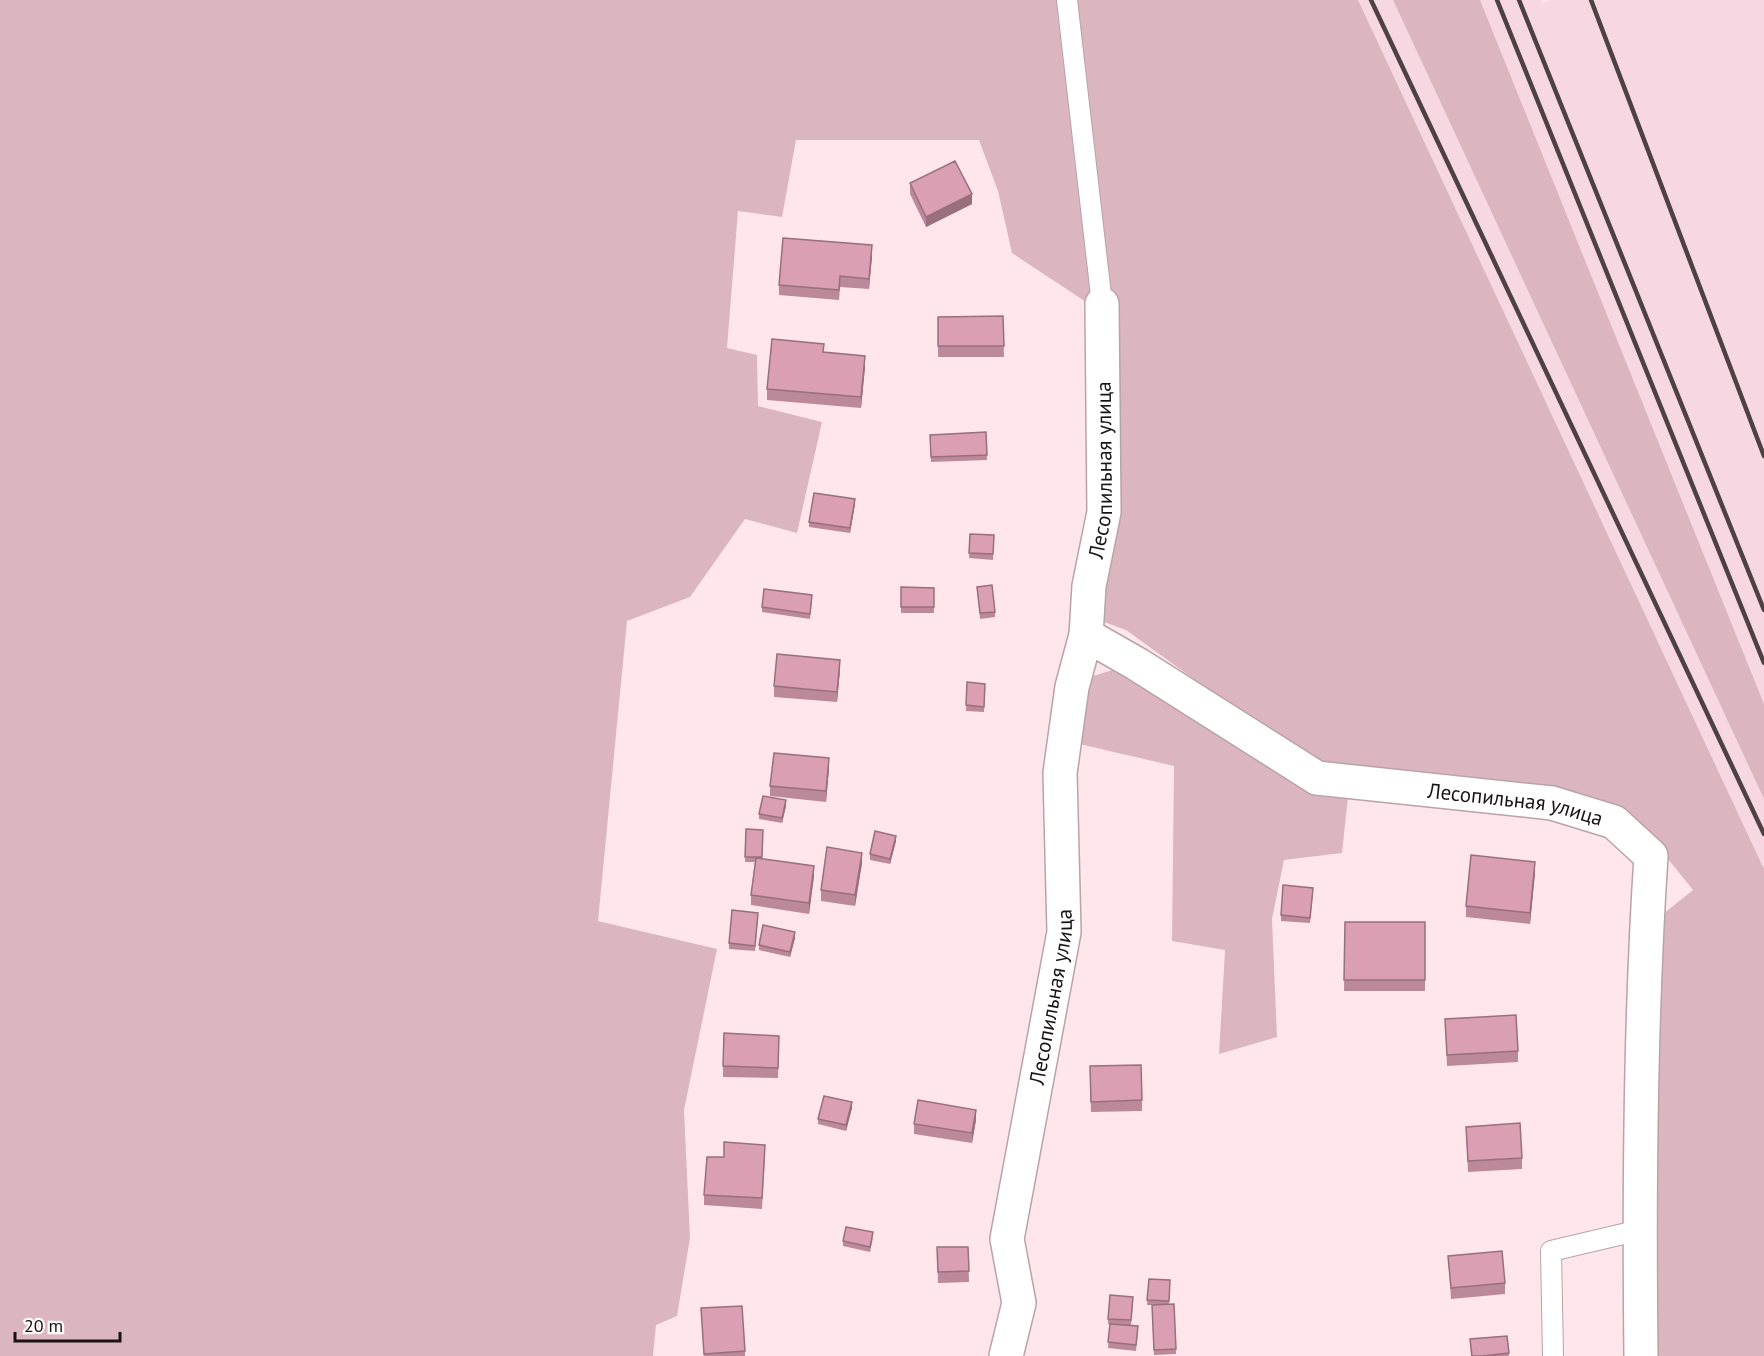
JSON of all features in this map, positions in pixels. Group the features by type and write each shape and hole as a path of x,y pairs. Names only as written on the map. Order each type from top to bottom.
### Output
{"street":[{"name":"Лесопильная улица","path":"1006,1356 1019,1303 1007,1239 1064,932 1060,773 1072,687 1086,635 1089,586 1104,512 1102,304"},
{"name":"Лесопильная улица","path":"1086,635 1137,664 1317,778 1552,802 1614,822 1651,856 1647,920 1640,1230 1641,1356"}],"lane":[{"path":"1067,0 1102,304"},
{"path":"1553,1356 1551,1251 1640,1230"}],"shaded area":[{"path":"0,0 1358,0 1764,869 1764,1356 1651,1356 1658,918 1693,890 1655,843 1624,812 1315,767 1126,630 1071,610 1088,511 1086,302 1012,253 998,191 979,140 796,140 782,217 738,211 727,348 757,355 758,406 822,422 797,533 745,519 690,597 627,621 598,921 717,949 684,1110 690,1238 677,1316 656,1325 653,1356 0,1356"},
{"path":"1358,0 1393,0 1764,799 1764,869"},
{"path":"1393,0 1480,0 1764,704 1764,799"},
{"path":"1480,0 1541,0 1543,3 1550,0 1764,0 1764,705"},
{"path":"1116,669 1348,797 1342,853 1284,860 1272,919 1277,1037 1219,1054 1225,950 1172,941 1174,766 1075,743 1081,698 1093,676"}],"building":[{"path":"955,161 972,194 926,217 910,183"},
{"path":"783,238 872,245 869,279 840,276 839,290 779,285"},
{"path":"1003,316 1004,346 938,346 938,317"},
{"path":"772,339 824,344 823,352 865,356 861,397 767,389"},
{"path":"986,432 987,455 931,457 930,435"},
{"path":"814,493 855,499 850,528 809,522"},
{"path":"970,534 994,535 993,554 969,553"},
{"path":"992,585 995,612 980,613 977,587"},
{"path":"901,587 934,588 934,607 901,607"},
{"path":"764,589 812,595 810,614 762,607"},
{"path":"777,654 840,660 837,692 774,686"},
{"path":"967,682 985,684 984,707 966,705"},
{"path":"774,753 829,758 826,791 770,786"},
{"path":"763,796 786,800 782,818 759,814"},
{"path":"746,829 763,830 762,857 745,857"},
{"path":"875,831 896,836 890,859 870,854"},
{"path":"827,847 862,853 855,895 821,890"},
{"path":"1471,855 1535,862 1530,913 1466,906"},
{"path":"756,858 814,866 809,903 751,895"},
{"path":"1283,885 1313,888 1310,918 1281,915"},
{"path":"732,910 758,913 755,946 729,943"},
{"path":"1345,922 1425,922 1425,980 1344,980"},
{"path":"763,925 795,932 790,952 759,945"},
{"path":"1516,1015 1518,1051 1447,1055 1445,1019"},
{"path":"724,1033 779,1036 778,1068 723,1066"},
{"path":"1141,1065 1142,1100 1091,1102 1090,1066"},
{"path":"824,1096 852,1102 846,1125 818,1119"},
{"path":"918,1100 976,1110 972,1133 914,1124"},
{"path":"1520,1123 1522,1158 1468,1161 1466,1127"},
{"path":"724,1142 765,1145 762,1198 704,1195 707,1157 724,1157"},
{"path":"846,1227 873,1232 870,1247 843,1241"},
{"path":"937,1247 968,1247 969,1271 938,1272"},
{"path":"1502,1251 1505,1283 1451,1288 1448,1256"},
{"path":"1149,1279 1170,1280 1169,1301 1147,1300"},
{"path":"1110,1295 1133,1297 1131,1320 1108,1319"},
{"path":"1174,1304 1176,1349 1154,1350 1152,1305"},
{"path":"742,1306 745,1351 704,1354 701,1308"},
{"path":"1110,1324 1138,1326 1136,1345 1108,1342"},
{"path":"1507,1336 1509,1353 1472,1356 1470,1339"}],"railway":[{"path":"1371,0 1764,834"},
{"path":"1497,0 1764,663"},
{"path":"1519,0 1764,610"},
{"path":"1591,0 1764,456"}]}
